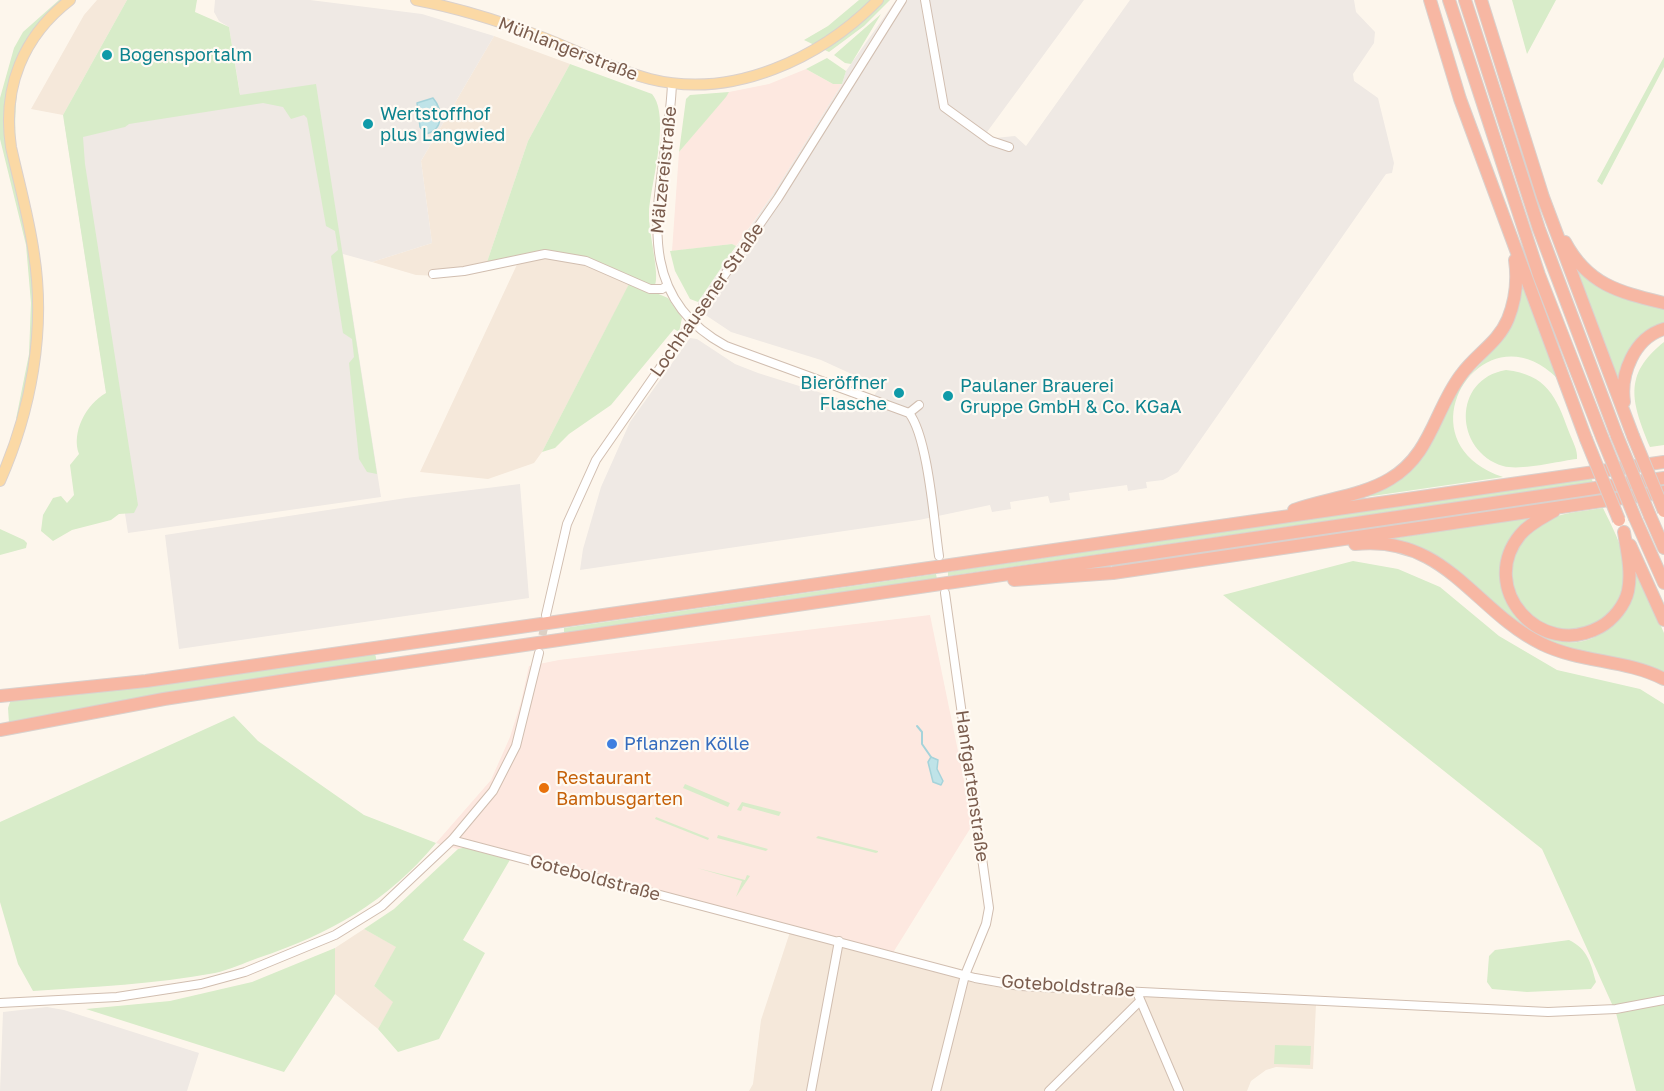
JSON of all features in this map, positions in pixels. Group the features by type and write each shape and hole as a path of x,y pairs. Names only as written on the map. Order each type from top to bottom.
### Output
{"highway":[{"path":"1430,0 1460,99 1513,247 1586,439 1624,532 1664,620"},
{"path":"1449,0 1539,275 1602,437 1664,584"},
{"path":"1465,0 1539,229 1617,436 1664,548"},
{"path":"1481,0 1543,197 1627,421 1664,510"},
{"path":"1543,197 1550,204 1572,255 1587,272 1607,286 1664,303"},
{"path":"1267,519 1312,503 1369,488 1390,479 1408,465 1432,432 1451,390 1462,374 1487,350 1508,321 1516,296 1513,247"},
{"path":"1627,421 1622,391 1625,371 1643,342 1664,329"},
{"path":"0,696 157,680 1664,462"},
{"path":"0,730 175,698 1664,478"},
{"path":"990,576 1003,581 1113,573 1664,492"},
{"path":"1562,507 1531,525 1520,535 1512,548 1506,570 1509,593 1518,611 1532,624 1549,633 1568,636 1588,633 1606,623 1619,609 1628,592 1629,572 1624,532"},
{"path":"1331,540 1340,545 1387,544 1414,552 1443,566 1470,586 1519,632 1542,645 1568,655 1631,665 1664,679"}],"main road":[{"path":"0,481 27,406 35,356 38,316 35,256 8,130 10,96 27,45 52,15 70,0"},
{"name":"Mühlangerstraße","path":"416,0 459,10 539,36 626,72 672,83 717,82 747,78 792,62 833,39 878,0"}],"street":[{"name":"Lochhausener Straße","path":"546,615 562,542 586,478 620,423 778,198 902,0"},
{"path":"925,0 944,107 991,141 1009,147"},
{"name":"Mälzereistraße","path":"672,83 656,229 657,251 667,286 692,321 726,345 909,413"},
{"path":"433,273 455,272 538,255 556,255 598,266 650,289 667,286"},
{"path":"919,405 909,413 915,421 922,442 939,556"},
{"name":"Hanfgartenstraße","path":"936,1091 965,975 986,924 989,908 945,593"},
{"path":"0,1003 146,994 245,972 335,935 382,906 452,840 493,791 508,764 522,727 539,653"},
{"name":"Goteboldstraße","path":"452,840 965,975 1020,986 1548,1012 1616,1009 1664,1000"},
{"path":"811,1091 839,941"},
{"path":"1140,991 1139,1002 1177,1090"},
{"path":"1048,1091 1139,1002"}],"shaded area":[{"path":"97,0 127,0 63,115 31,109 84,15"},
{"path":"215,0 310,0 422,14 494,36 421,161 432,243 372,262 343,254 381,497 128,533 64,120 240,94 229,27 219,21 214,12"},
{"path":"896,0 1084,0 987,132 995,138 1015,136 1026,146 1130,0 1354,0 1356,12 1375,32 1374,43 1353,74 1354,81 1378,98 1394,163 1392,173 1386,174 1178,472 1163,480 1146,482 1147,488 1128,491 1127,485 1069,493 1070,500 1050,503 1048,496 1010,502 1011,509 992,512 990,505 919,520 580,570 583,549 601,487 630,422 690,338 697,339 735,364 866,407 880,387 821,360 731,332 704,314 698,302 773,194 842,84 846,71"},
{"path":"494,36 570,64 528,141 487,262 439,276 416,275 372,262 432,243 421,161"},
{"path":"806,69 833,84 842,84 773,194 736,246 732,244 672,251 679,152 729,92 769,84"},
{"path":"521,256 593,260 633,277 542,452 534,463 488,479 420,472"},
{"path":"520,484 529,598 179,649 165,535 406,498"},
{"path":"930,615 973,824 891,956 467,847 458,849 436,843 491,780 510,737 529,666 559,660"},
{"path":"364,929 397,947 374,986 394,1002 378,1029 335,994 335,948"},
{"path":"790,932 891,956 974,983 1019,991 1316,1004 1313,1069 1276,1067 1266,1070 1251,1081 1247,1091 749,1091 753,1084 761,1020"},
{"path":"47,1007 64,1010 199,1053 187,1091 0,1091 3,1012"}],"green space":[{"path":"59,0 65,0 35,28 24,57 15,114 18,173 33,283 30,360 19,417 16,419 29,354 31,303 26,245 0,139 0,98 14,48 23,32"},
{"path":"127,0 197,0 195,12 229,27 240,95 316,84 377,474 367,472 359,459 349,363 354,357 352,339 343,333 331,256 338,250 335,231 326,226 307,118 304,115 291,119 283,107 263,103 129,124 83,137 85,164 138,505 134,513 119,514 111,520 72,530 53,541 41,531 43,515 53,498 61,496 67,503 74,495 70,465 79,454 77,437 79,428 92,404 106,393 63,115"},
{"path":"859,0 890,0 864,26 829,52 804,40 828,26"},
{"path":"1512,0 1556,0 1527,54"},
{"path":"881,14 851,64 845,63 834,55"},
{"path":"1664,57 1664,67 1602,185 1597,181"},
{"path":"827,58 846,71 842,84 833,84 806,69"},
{"path":"570,64 652,94 657,104 660,134 649,212 656,272 655,285 641,282 601,263 581,257 554,255 487,262 528,141"},
{"path":"729,92 679,152 686,99 690,95"},
{"path":"732,244 736,246 698,302 690,299 675,271 670,251"},
{"path":"1575,268 1595,284 1616,295 1664,308 1664,326 1655,329 1619,385"},
{"path":"1521,275 1557,378 1529,360 1502,357 1479,368 1462,387 1454,411 1456,436 1472,460 1503,477 1345,500 1367,492 1429,447 1459,387 1494,349"},
{"path":"630,282 668,298 682,318 679,332 674,329 611,405 569,434 555,448 542,452"},
{"path":"1664,342 1664,445 1650,447 1635,403 1634,390 1636,378 1642,366"},
{"path":"1506,370 1531,377 1548,389 1564,419 1576,449 1577,459 1530,467 1503,466 1487,458 1475,446 1468,431 1466,416 1468,400 1476,387 1488,376"},
{"path":"1591,478 1593,482 948,576 948,572"},
{"path":"1603,508 1619,541 1624,559 1626,577 1623,593 1615,606 1592,625 1577,630 1562,631 1547,628 1533,620 1521,608 1514,595 1511,580 1512,565 1517,551 1524,538 1535,527 1549,519 1569,513"},
{"path":"1533,517 1507,549 1519,619 1536,632 1558,641 1580,642 1591,639 1604,630 1631,596 1635,586 1636,569 1664,633 1664,674 1575,652 1530,633 1452,566 1390,542 1390,539"},
{"path":"0,529 24,540 27,543 26,548 0,555"},
{"path":"1353,561 1398,569 1440,587 1499,636 1557,670 1640,689 1664,704 1664,1091 1636,1091 1616,1013 1542,849 1223,595"},
{"path":"936,574 937,579 564,633 564,628"},
{"path":"375,653 377,663 106,704 9,723 8,708 11,699"},
{"path":"234,716 258,741 364,815 436,843 398,882 356,914 284,949 215,973 124,985 33,991 18,964 0,902 0,822"},
{"path":"685,784 730,803 728,807 683,788"},
{"path":"742,802 781,812 779,816 743,806 741,811 737,810"},
{"path":"656,817 709,838 708,840 655,819"},
{"path":"718,835 768,849 766,851 717,838"},
{"path":"818,836 878,851 878,852 816,838"},
{"path":"467,847 511,858 463,940 485,953 439,1039 398,1052 378,1029 393,1002 374,986 396,947 364,929 394,909 458,849"},
{"path":"697,868 745,880 747,875 750,876 736,897 742,881"},
{"path":"1569,940 1585,952 1590,963 1596,982 1591,989 1527,992 1492,989 1487,982 1489,956 1495,950"},
{"path":"335,948 335,994 284,1072 86,1009 170,1001 252,982"},
{"path":"1275,1045 1311,1046 1310,1065 1274,1064"}],"water":[{"path":"433,98 439,108 440,119 436,128 426,134 420,127 417,103"},
{"path":"931,757 938,760 937,769 943,781 941,785 933,782 928,762"}],"waterway":[{"path":"917,726 922,732 922,744 931,757"}],"tunnel":[{"path":"540,647 546,618"}],"place":[{"name":"Bogensportalm","path":"107,55"},
{"name":"Wertstoffhof plus Langwied","path":"368,124"},
{"name":"Bieröffner Flasche","path":"899,393"},
{"name":"Paulaner Brauerei Gruppe GmbH & Co. KGaA","path":"948,396"},
{"name":"Pflanzen Kölle","path":"612,744"},
{"name":"Restaurant Bambusgarten","path":"544,788"}]}
